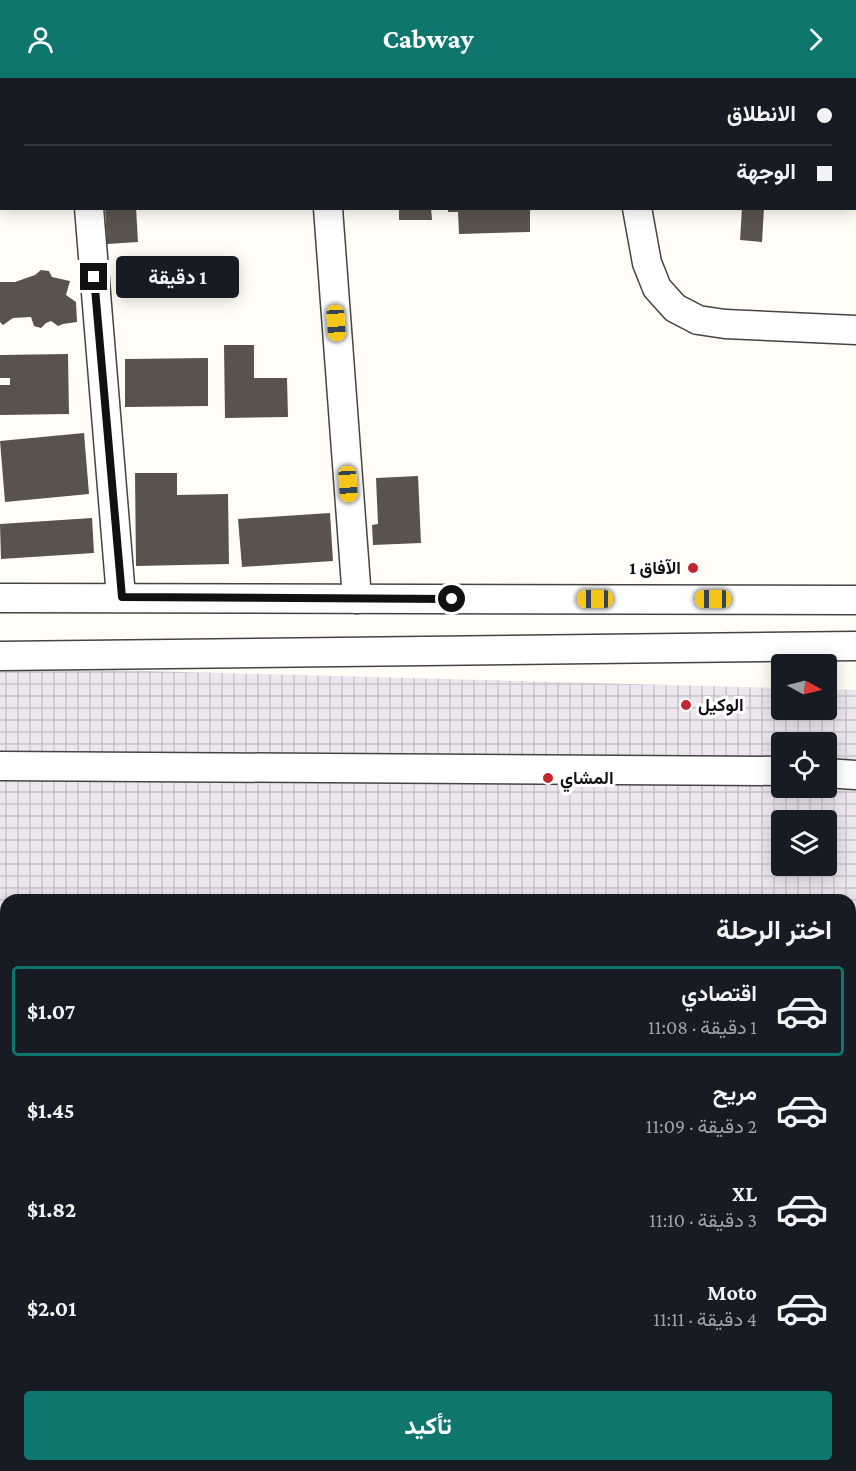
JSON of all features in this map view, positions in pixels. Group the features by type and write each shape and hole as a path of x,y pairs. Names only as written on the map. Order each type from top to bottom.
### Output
{"street":[{"path":"88,210 122,597"},
{"path":"328,210 357,599"},
{"path":"637,210 647,263 657,288 675,308 698,320 725,324 856,330"},
{"path":"0,598 856,600"},
{"path":"0,656 856,646"},
{"path":"0,766 771,771"},
{"path":"837,774 856,775"}],"shaded area":[{"path":"0,667 771,688 771,720 837,720 837,689 856,690 856,894 0,894"}],"building":[{"path":"105,210 136,210 138,242 107,244"},
{"path":"399,210 431,210 432,220 399,220"},
{"path":"448,210 530,210 530,232 459,234 458,212 448,212"},
{"path":"742,210 764,210 762,242 740,240"},
{"path":"41,270 49,271 52,277 70,281 66,295 76,302 77,322 58,326 51,321 41,328 34,326 31,317 13,318 3,325 0,322 0,282 15,282 35,275"},
{"path":"224,345 254,345 254,378 287,378 288,417 225,418"},
{"path":"68,354 69,414 0,415 0,385 10,385 10,378 0,378 0,355"},
{"path":"208,358 208,406 125,407 125,359"},
{"path":"84,433 89,494 5,502 0,441"},
{"path":"135,473 177,473 177,495 228,494 229,564 136,566"},
{"path":"418,476 421,543 373,545 372,525 378,524 376,478"},
{"path":"330,513 333,561 242,567 238,519"},
{"path":"92,518 94,553 1,559 0,524"}],"place":[{"name":"الآفاق 1","path":"693,568"},
{"name":"الوكيل","path":"686,705"},
{"name":"المشاي","path":"548,778"}],"route":[{"path":"94,277 122,597 452,599"}]}
